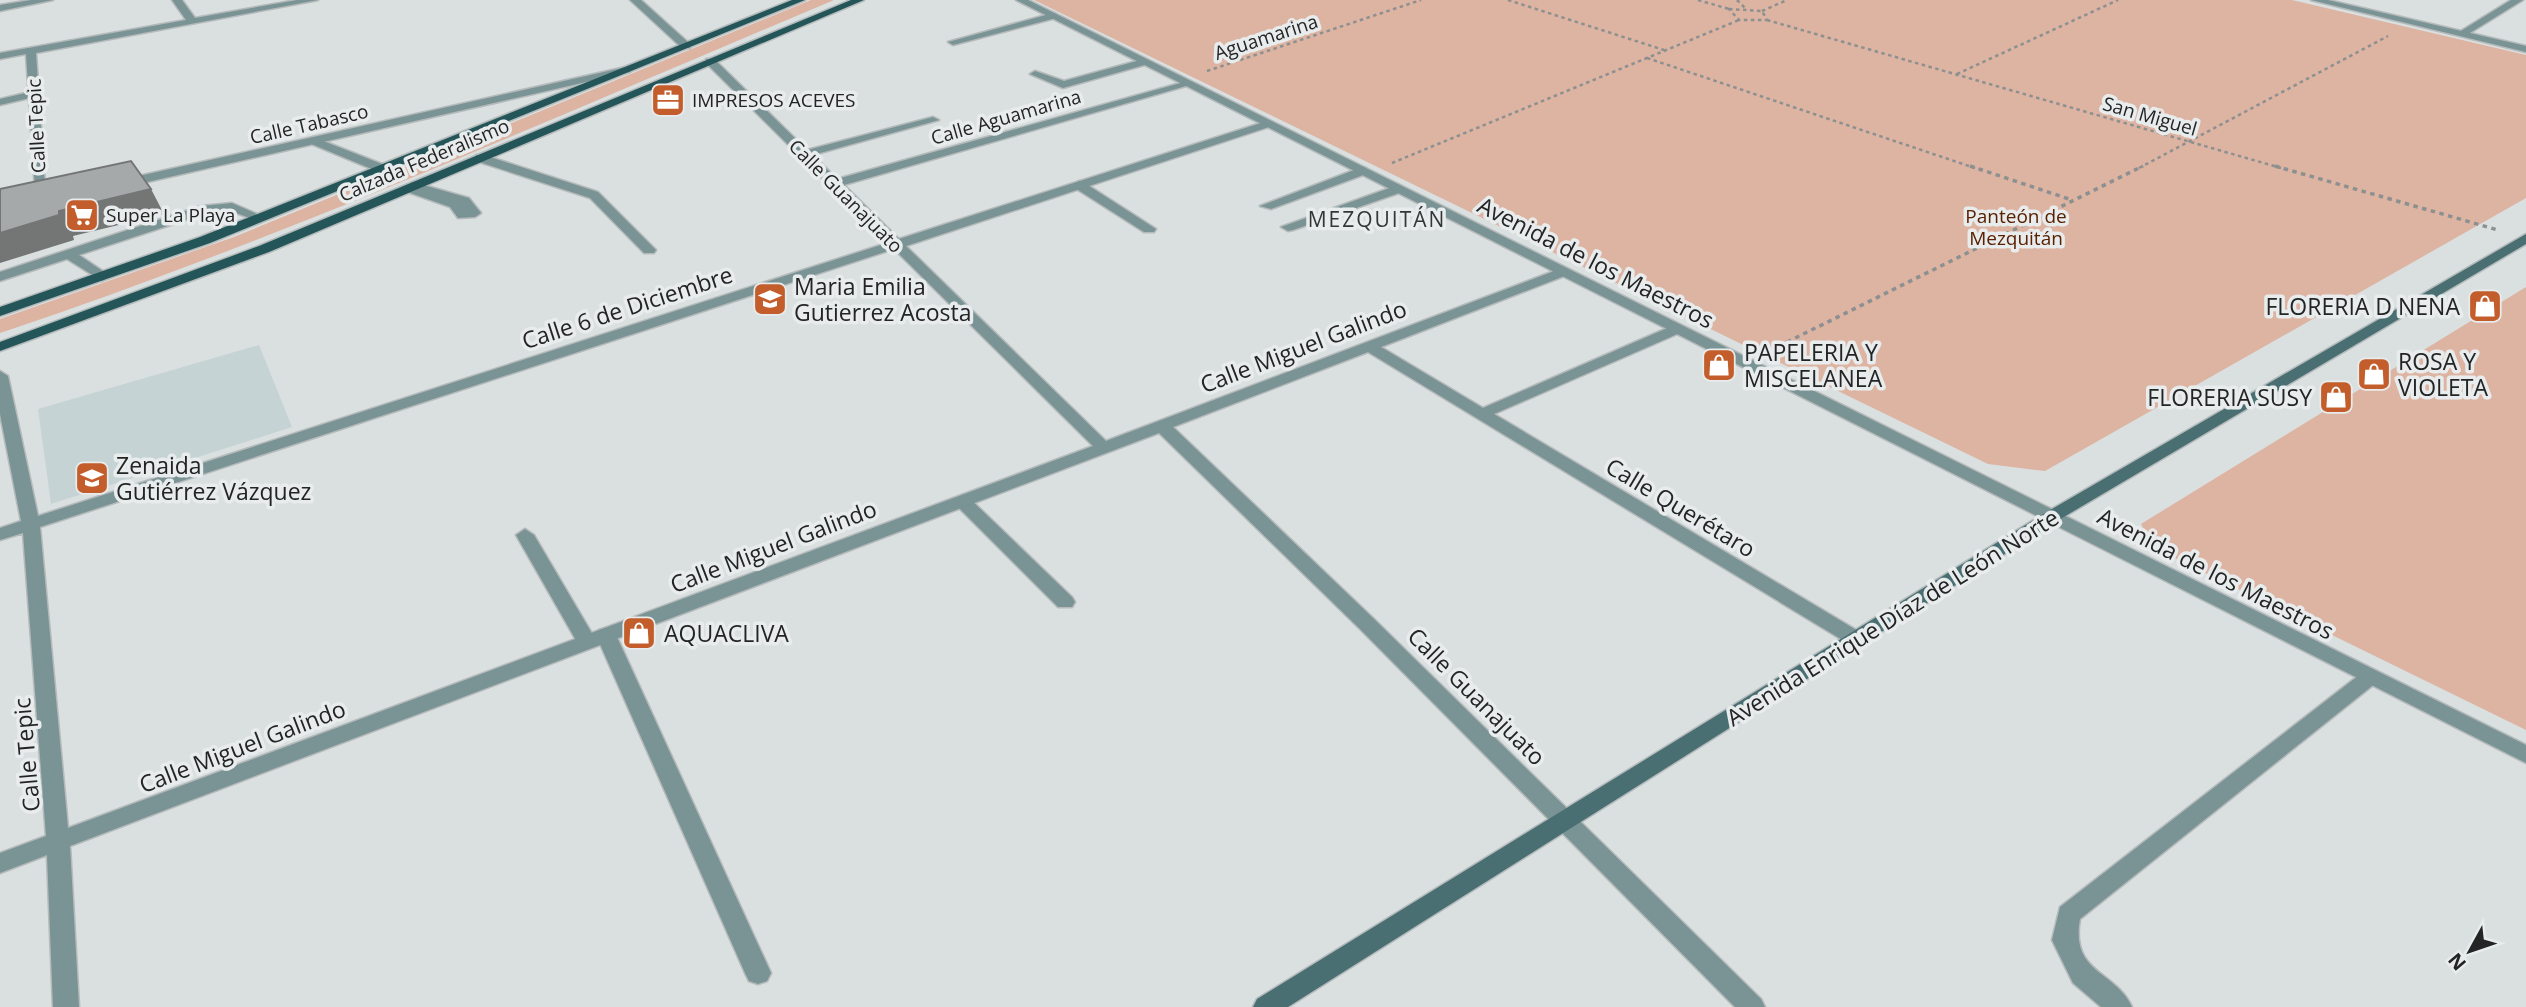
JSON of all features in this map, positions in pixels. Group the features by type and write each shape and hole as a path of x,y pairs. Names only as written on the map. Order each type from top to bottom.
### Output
{"main road":[{"name":"Calzada Federalismo","path":"0,312 260,218 800,0"},
{"name":"Calzada Federalismo","path":"0,347 170,286 859,0"},
{"name":"Avenida Enrique Díaz de León Norte","path":"1266,1007 2050,517 2526,238"}],"street":[{"path":"0,8 48,0"},
{"path":"177,0 192,21"},
{"path":"0,56 313,0"},
{"path":"635,0 686,46"},
{"name":"Avenida de los Maestros","path":"1021,0 2526,755"},
{"path":"2316,0 2526,49"},
{"path":"2461,34 2518,0"},
{"path":"953,42 1054,16"},
{"name":"Calle Tepic","path":"31,50 40,202"},
{"name":"Calle Guanajuato","path":"710,61 1104,448"},
{"path":"1035,74 1063,85 1144,62"},
{"name":"Calle Tabasco","path":"107,187 626,70"},
{"name":"Calle Aguamarina","path":"834,184 1188,84"},
{"path":"0,102 34,94"},
{"path":"804,154 933,120"},
{"name":"Calle 6 de Diciembre","path":"0,534 1268,124"},
{"path":"313,141 383,169"},
{"path":"480,158 594,195 649,250"},
{"path":"1266,205 1362,171"},
{"path":"1079,185 1149,229"},
{"path":"1289,227 1398,189"},
{"path":"27,205 53,199"},
{"path":"0,276 206,209 232,207 260,218"},
{"path":"68,254 102,277"},
{"name":"Calle Miguel Galindo","path":"0,863 1104,448 1562,272"},
{"path":"1482,414 1676,329"},
{"name":"Calle Querétaro","path":"1369,346 1856,639"},
{"name":"Calle Tepic","path":"0,376 31,524 58,842 66,1007"},
{"name":"Calle Guanajuato","path":"1162,426 1752,1007"},
{"path":"962,501 1065,602"},
{"path":"525,535 597,639 758,973"},
{"path":"2119,1007 2082,975 2064,940 2069,914 2371,677"}],"path":[{"name":"Aguamarina","path":"1200,73 1421,0"},
{"path":"1508,0 1664,51"},
{"path":"1698,0 1729,9 1747,10 1762,10 1787,0"},
{"path":"1737,0 1747,10"},
{"path":"1956,74 2118,0"},
{"path":"1388,164 1739,20 1729,9"},
{"path":"1762,10 1767,20"},
{"name":"San Miguel","path":"1739,20 1767,20 2526,238"},
{"path":"1771,349 2192,142 2388,36"},
{"path":"1647,58 2073,200"}],"shaded area":[{"path":"259,345 292,427 51,504 38,409"}],"green space":[{"path":"811,0 834,0 316,216 106,296 0,333 0,319 234,237"},
{"name":"Panteón de Mezquitán","path":"1034,0 2292,0 2526,55 2526,198 2045,471 1988,464"},
{"path":"2526,287 2526,730 2154,548 2141,524"}],"building":[{"path":"131,161 151,189 59,211 59,215 0,233 0,189"}],"place":[{"name":"IMPRESOS ACEVES","path":"668,100"},
{"name":"Super La Playa","path":"82,215"},
{"name":"Maria Emilia Gutierrez Acosta","path":"770,299"},
{"name":"FLORERIA D NENA","path":"2485,306"},
{"name":"PAPELERIA Y MISCELANEA","path":"1719,365"},
{"name":"ROSA Y VIOLETA","path":"2374,374"},
{"name":"FLORERIA SUSY","path":"2336,397"},
{"name":"Zenaida Gutiérrez Vázquez","path":"92,478"},
{"name":"AQUACLIVA","path":"639,633"}],"district":[{"name":"MEZQUITÁN","path":"1377,219"}]}
